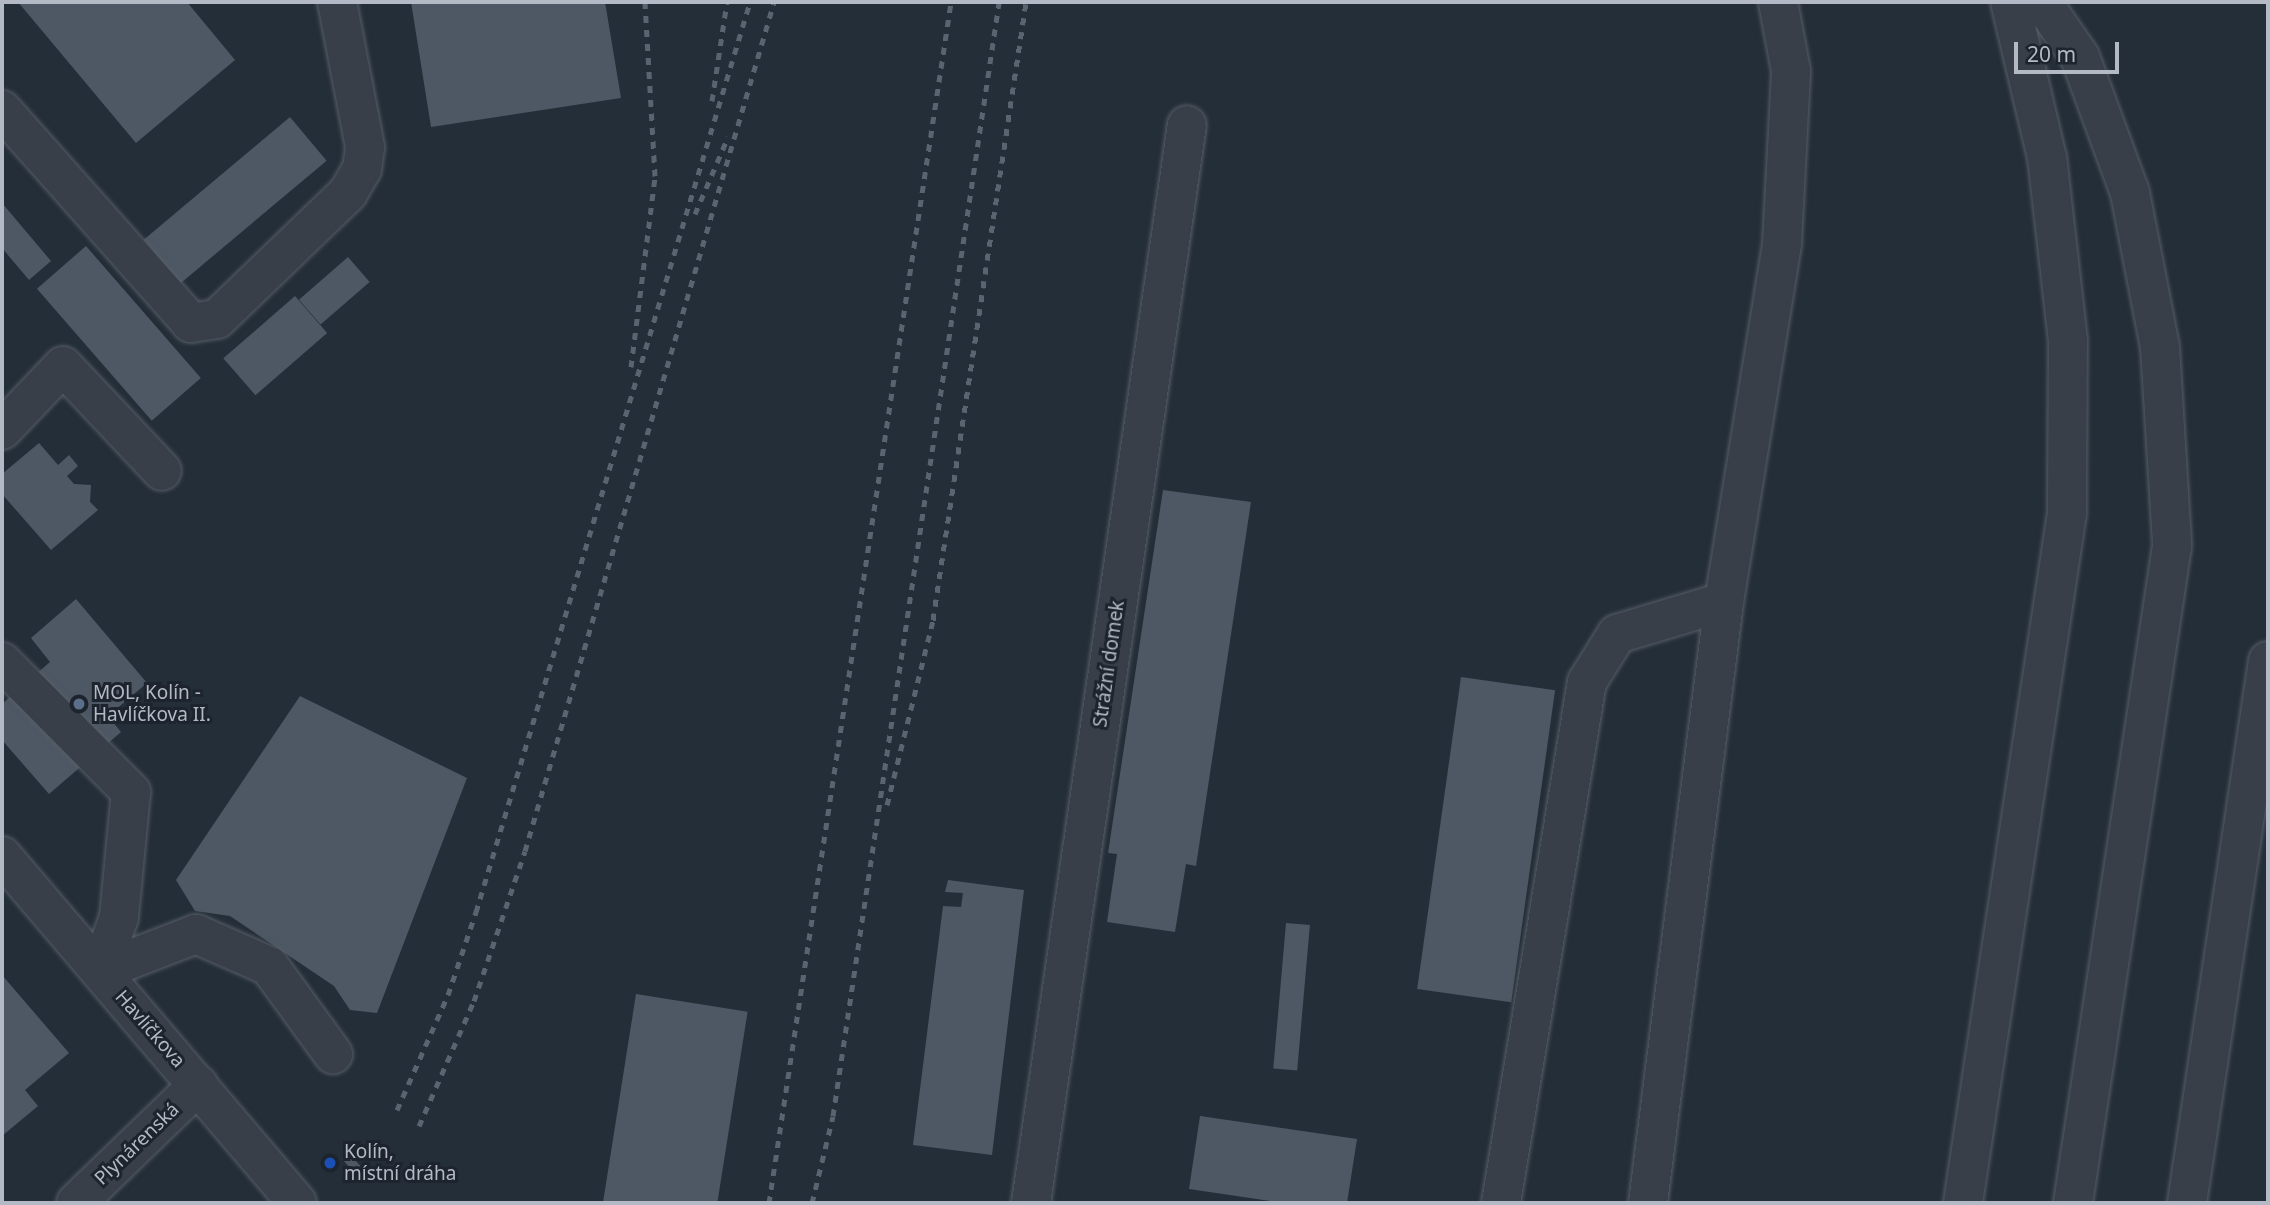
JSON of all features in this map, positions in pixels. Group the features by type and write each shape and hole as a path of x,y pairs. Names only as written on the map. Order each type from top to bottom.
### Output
{"street":[{"path":"2,110 191,323 217,319 348,193 362,169 365,146 337,2"},
{"path":"1647,1203 1724,602 1782,244 1791,71 1778,2"},
{"path":"1963,1203 2067,513 2067,328 2047,158 2010,2"},
{"path":"2042,2 2080,57 2130,193 2160,347 2172,546 2073,1203"},
{"name":"Strážní domek","path":"1031,1203 1187,125"},
{"path":"2,430 64,366 162,471"},
{"path":"1501,1203 1587,682 1617,634 1724,602"},
{"path":"2187,1203 2268,660"},
{"path":"2,662 131,792 120,917 100,971"},
{"name":"Havlíčkova","path":"2,856 297,1203"},
{"path":"100,971 196,934 269,966 333,1054"},
{"name":"Plynárenská","path":"76,1203 198,1085"}],"building":[{"path":"18,2 187,2 235,60 136,143"},
{"path":"411,2 605,2 621,98 431,127"},
{"path":"290,117 327,161 180,283 144,240"},
{"path":"2,203 51,261 29,280 2,248"},
{"path":"86,246 201,378 152,421 37,289"},
{"path":"348,257 370,282 321,325 299,300"},
{"path":"295,296 327,333 255,395 223,358"},
{"path":"39,443 58,465 69,455 78,466 67,476 74,484 91,485 90,502 98,510 51,550 2,494 2,474"},
{"path":"1163,490 1251,502 1196,866 1186,864 1175,932 1107,922 1117,854 1108,853"},
{"path":"76,599 147,683 108,716 121,732 49,794 2,740 2,704 50,662 31,638"},
{"path":"1461,677 1555,690 1511,1002 1417,989"},
{"path":"300,696 467,778 377,1013 350,1010 334,986 230,916 195,911 176,880"},
{"path":"948,880 1024,890 992,1155 913,1145 943,906 961,907 963,893 945,892"},
{"path":"1286,923 1310,925 1297,1071 1273,1068"},
{"path":"2,975 69,1053 25,1090 38,1106 2,1136"},
{"path":"636,994 748,1012 717,1203 603,1202"},
{"path":"1200,1116 1357,1139 1347,1203 1284,1203 1189,1189"},
{"path":"349,1153 364,1170 357,1176 342,1159"}],"railway":[{"path":"631,367 655,176 645,2"},
{"path":"712,101 727,2"},
{"path":"397,1110 448,995 476,912 750,2"},
{"path":"419,1126 474,1001 525,851 774,2"},
{"path":"769,1203 951,2"},
{"path":"812,1203 833,1116 999,2"},
{"path":"887,805 933,620 1026,2"},
{"path":"695,214 728,137"}],"place":[{"name":"MOL, Kolín - Havlíčkova II.","path":"79,704"},
{"name":"Kolín, místní dráha","path":"330,1163"}]}
